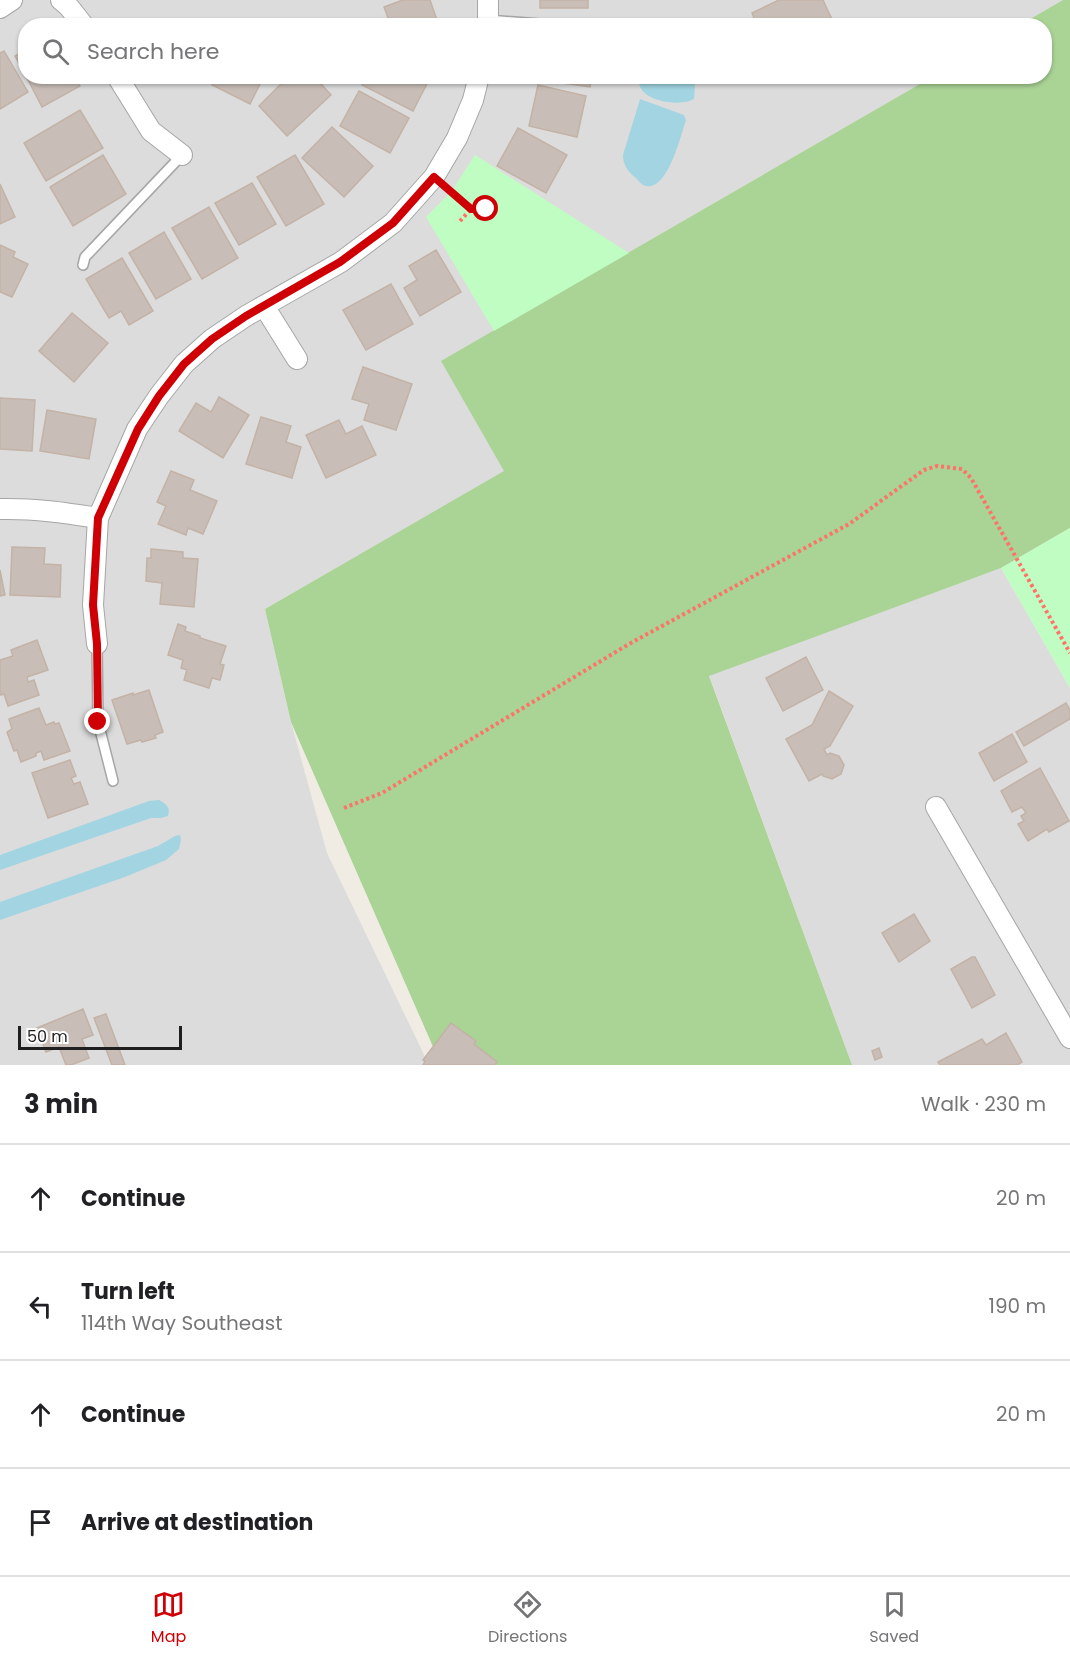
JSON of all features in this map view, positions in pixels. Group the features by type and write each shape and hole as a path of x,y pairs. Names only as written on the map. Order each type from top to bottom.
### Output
{"street":[{"path":"0,8 12,0"},
{"path":"61,0 78,18"},
{"path":"488,0 488,18"},
{"path":"122,84 151,130 182,155"},
{"path":"97,644 93,605 98,518 138,429 159,396 184,364 212,339 340,262 393,223 434,177 457,138 473,100 477,84"},
{"path":"264,306 297,359"},
{"path":"0,509 52,511 98,518"},
{"path":"936,807 1070,1038"}],"lane":[{"path":"83,265 85,257 182,155"},
{"path":"97,644 98,722 113,781"}],"path":[{"path":"434,177 471,209 486,209"},
{"path":"460,221 471,209"},
{"path":"344,807 382,793 628,644 849,524 924,470 937,466 962,469 971,478 1070,653"}],"shaded area":[{"path":"0,0 1063,0 1033,18 18,18 18,84 920,84 442,361 505,471 265,609 291,722 327,853 429,1065 0,1065"},
{"path":"1001,568 1070,688 1070,1065 852,1065 709,675"}],"green space":[{"path":"1063,0 1070,0 1070,528 1001,568 709,676 852,1065 441,1065 291,722 265,609 504,471 441,361 920,84 1052,84 1052,18 1032,18"},
{"path":"475,155 629,253 494,331 426,217 451,192"},
{"path":"1070,528 1070,688 1001,568"}],"water":[{"path":"639,84 695,85 694,99 677,103 662,101 647,95"},
{"path":"640,99 684,115 686,120 672,162 666,173 652,186 643,185 628,171 623,159"},
{"path":"159,800 167,806 168,816 151,818 0,870 0,855 149,801"},
{"path":"180,835 179,849 166,860 125,877 0,920 0,902 158,846"}],"building":[{"path":"403,0 430,0 436,18 388,18 384,7"},
{"path":"540,0 588,0 588,8 540,8"},
{"path":"779,0 823,0 831,18 754,18 752,13"},
{"path":"4,51 18,75 18,84 23,84 28,92 0,109 0,53"},
{"path":"30,84 79,84 80,86 42,107"},
{"path":"212,84 260,84 250,104"},
{"path":"281,84 321,84 331,95 287,136 259,106"},
{"path":"362,84 427,84 413,111"},
{"path":"569,84 591,84 590,87"},
{"path":"538,85 586,96 577,137 529,126"},
{"path":"359,91 409,118 390,153 340,126"},
{"path":"80,110 103,148 46,181 24,143"},
{"path":"332,127 373,166 344,197 302,158"},
{"path":"518,128 567,155 546,193 497,166"},
{"path":"103,155 126,194 73,226 50,187"},
{"path":"295,155 324,204 286,226 257,177"},
{"path":"252,183 276,224 239,245 215,203"},
{"path":"0,184 15,217 0,224"},
{"path":"209,207 238,258 202,279 172,228"},
{"path":"164,232 191,279 156,299 129,253"},
{"path":"0,245 15,252 13,257 28,264 12,297 0,292"},
{"path":"436,250 461,292 420,316 404,288 417,280 409,266"},
{"path":"122,258 153,311 129,325 121,311 109,318 86,279"},
{"path":"391,284 413,324 366,350 343,310"},
{"path":"72,313 108,343 74,382 39,351"},
{"path":"363,367 412,384 396,430 364,420 369,404 352,399"},
{"path":"219,397 249,415 223,458 179,431 196,403 211,412"},
{"path":"0,398 35,400 32,451 0,449"},
{"path":"47,410 96,419 89,459 40,451"},
{"path":"261,417 291,426 286,442 301,447 292,478 246,464"},
{"path":"339,420 346,434 362,426 376,455 326,478 306,435"},
{"path":"171,471 194,480 190,490 217,501 203,534 188,528 186,535 158,524 166,506 157,502"},
{"path":"12,547 45,548 44,564 61,565 60,597 10,595"},
{"path":"151,549 183,552 183,558 198,559 194,607 160,604 162,583 146,581 147,558 151,558"},
{"path":"0,570 5,595 0,596"},
{"path":"178,624 186,627 185,631 200,636 200,638 226,646 220,664 224,665 220,680 212,678 209,688 184,680 187,670 181,668 183,660 168,655"},
{"path":"37,640 48,670 27,677 28,682 34,680 39,695 8,706 4,694 0,693 0,660 13,656 11,650"},
{"path":"806,657 823,690 783,711 766,678"},
{"path":"149,690 163,732 155,735 156,738 127,744 112,700"},
{"path":"829,691 853,706 830,746 824,749 827,755 830,753 839,756 844,765 841,774 832,779 822,774 809,781 786,739 812,725"},
{"path":"1066,703 1070,710 1070,719 1024,746 1016,732"},
{"path":"39,708 46,725 59,723 70,751 44,760 41,751 36,753 36,756 21,762 7,732 12,729 9,719"},
{"path":"1012,734 1027,762 994,781 979,753"},
{"path":"70,760 76,776 71,778 74,784 80,782 88,804 48,818 32,773"},
{"path":"1040,768 1069,821 1049,832 1047,829 1028,841 1018,824 1024,821 1021,816 1026,813 1022,807 1012,812 1001,791"},
{"path":"914,914 930,941 899,962 882,933"},
{"path":"975,957 995,995 972,1008 951,969"},
{"path":"83,1009 93,1035 82,1039 89,1058 66,1065 59,1047 46,1052 37,1028"},
{"path":"106,1014 125,1065 112,1065 94,1018"},
{"path":"451,1023 476,1041 474,1044 497,1062 495,1065 423,1065 425,1061 423,1060"},
{"path":"1006,1033 1022,1062 1017,1065 940,1065 938,1062 982,1039 986,1045"},
{"path":"879,1048 882,1057 875,1060 872,1051"}],"route":[{"path":"98,722 97,644 93,605 98,518 138,429 159,396 184,364 212,339 246,316 340,262 393,223 434,177 471,209 486,209"}]}
